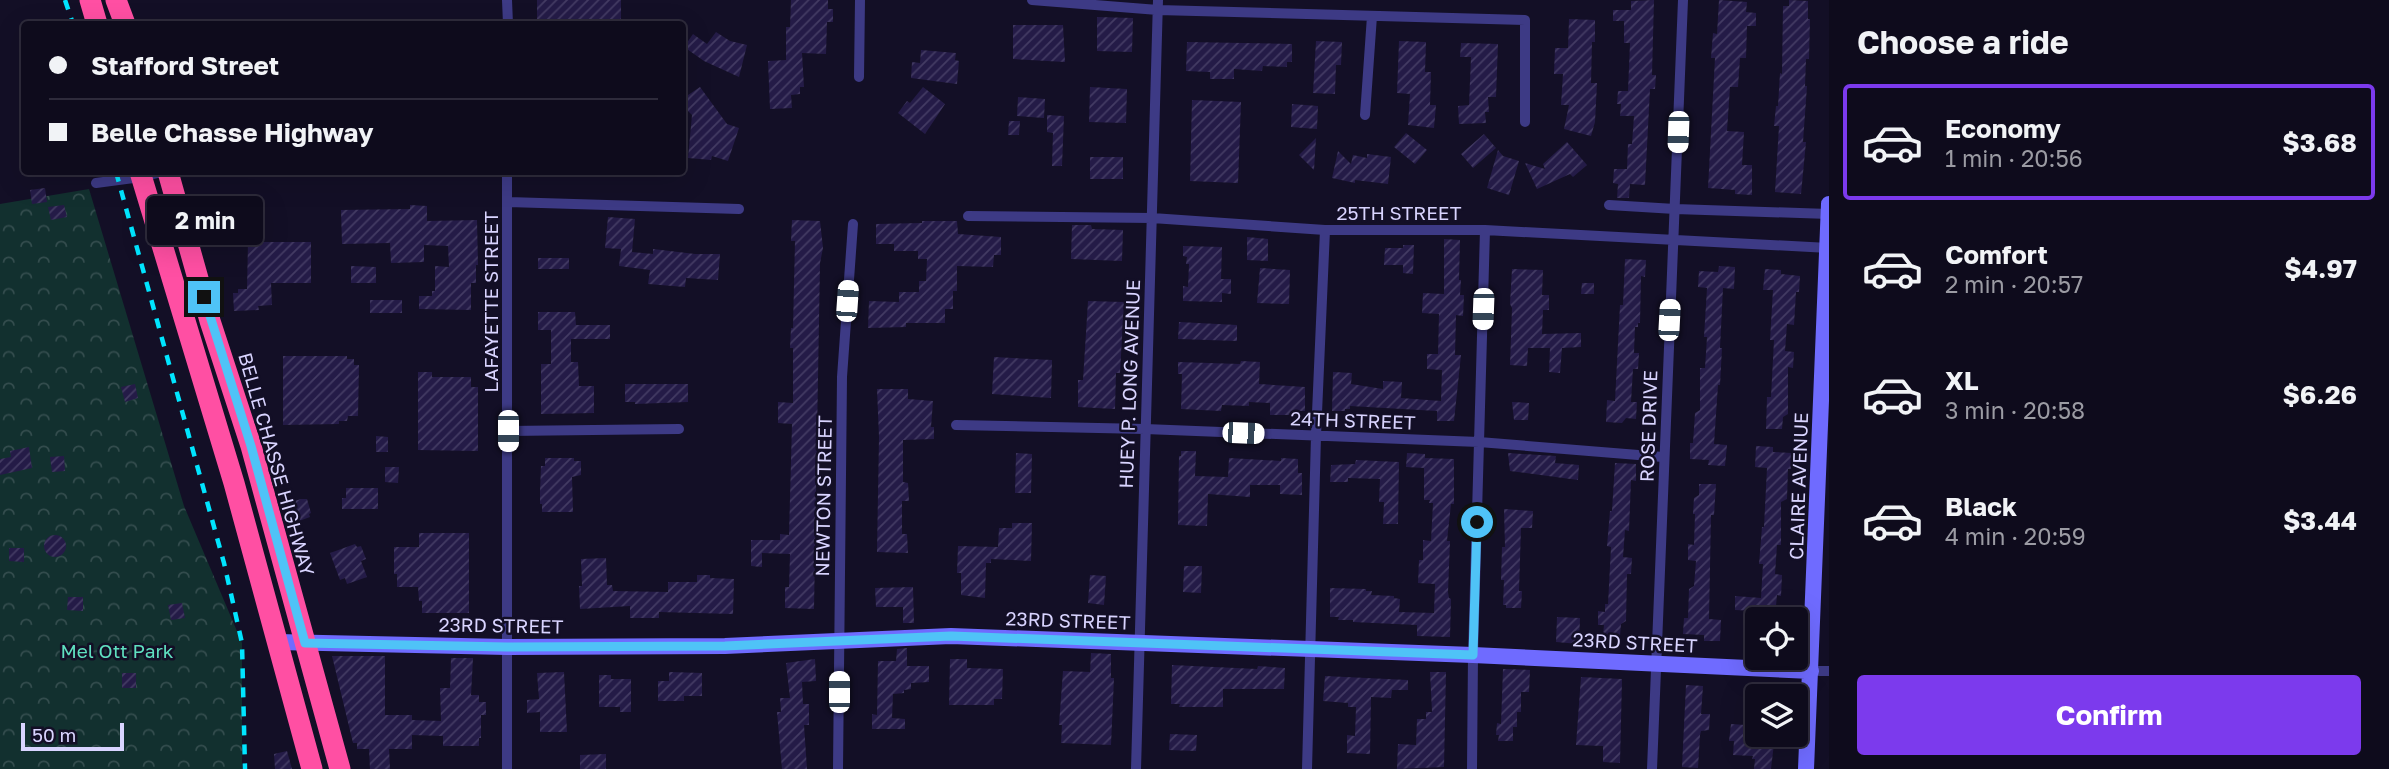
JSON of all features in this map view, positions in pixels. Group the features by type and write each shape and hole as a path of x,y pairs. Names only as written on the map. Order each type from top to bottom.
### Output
{"highway":[{"path":"90,0 96,21"},
{"path":"116,0 124,21"},
{"path":"149,175 312,769"},
{"name":"BELLE CHASSE HIGHWAY","path":"169,175 210,321 251,446 340,769"}],"street":[{"path":"507,0 508,21"},
{"path":"859,77 860,0"},
{"path":"1032,0 1371,16 1525,20 1525,122"},
{"name":"ROSE DRIVE","path":"1652,769 1683,0"},
{"name":"HUEY P. LONG AVENUE","path":"1136,769 1158,5"},
{"path":"1365,115 1371,16"},
{"path":"96,183 138,175"},
{"name":"LAFAYETTE STREET","path":"507,175 507,769"},
{"path":"508,202 739,209"},
{"name":"CLAIRE AVENUE","path":"1806,769 1829,204"},
{"path":"1609,205 1829,214"},
{"name":"25TH STREET","path":"968,216 1152,218 1325,230 1485,230 1829,248"},
{"name":"NEWTON STREET","path":"838,769 842,377 853,224"},
{"path":"1307,769 1325,230"},
{"path":"1472,769 1485,230"},
{"name":"24TH STREET","path":"956,425 1145,429 1479,442 1664,457"},
{"path":"508,431 679,429"},
{"name":"23RD STREET","path":"277,642 507,647 725,646 951,636 1829,671"}],"green space":[{"name":"Mel Ott Park","path":"89,189 184,506 242,643 242,769 0,769 0,204"}],"building":[{"path":"537,0 621,0 621,21 537,21"},
{"path":"791,0 828,0 828,9 833,9 833,22 827,22 826,54 802,53 804,87 800,87 800,94 791,95 792,108 770,109 768,61 786,60 786,27 790,27"},
{"path":"1654,0 1652,75 1656,75 1655,89 1650,89 1645,185 1630,184 1629,198 1617,198 1618,184 1613,183 1614,169 1627,169 1628,144 1632,144 1634,116 1620,116 1621,104 1617,104 1618,91 1628,91 1630,43 1624,43 1624,21 1613,21 1613,10 1631,10 1631,1"},
{"path":"1719,0 1747,2 1746,12 1756,13 1756,26 1747,26 1746,58 1740,58 1738,87 1730,87 1727,131 1744,132 1742,165 1752,165 1752,195 1735,194 1735,190 1708,188 1715,58 1711,58 1713,33 1717,34"},
{"path":"1789,0 1808,1 1810,19 1803,142 1806,142 1801,194 1775,192 1779,126 1774,126 1780,73 1782,74 1783,6 1789,6"},
{"path":"1097,17 1133,18 1132,52 1097,51"},
{"path":"1569,19 1595,20 1591,83 1597,83 1595,122 1591,136 1564,129 1569,105 1561,105 1563,74 1554,74 1555,48 1568,48"},
{"path":"1013,25 1063,25 1065,62 1013,59"},
{"path":"716,32 730,41 747,45 739,77 704,61 686,48 693,34 707,44"},
{"path":"1316,41 1342,42 1341,65 1336,65 1335,94 1313,93"},
{"path":"1399,41 1426,42 1425,72 1431,72 1430,105 1436,105 1434,128 1408,125 1410,94 1397,93"},
{"path":"1187,42 1292,44 1292,62 1287,62 1287,67 1263,66 1262,71 1234,69 1234,79 1210,79 1210,72 1186,71"},
{"path":"1461,43 1498,44 1496,97 1488,97 1489,112 1485,112 1486,123 1459,124 1458,106 1469,105 1471,57 1460,57"},
{"path":"921,50 956,53 955,60 959,61 957,84 911,78 912,62 920,63"},
{"path":"700,87 727,124 739,128 728,161 712,156 711,160 688,158 692,115 686,109 686,96"},
{"path":"923,87 945,104 925,134 898,113"},
{"path":"1090,87 1127,89 1126,123 1089,122"},
{"path":"1018,97 1045,99 1044,118 1017,116"},
{"path":"1192,100 1241,102 1238,183 1190,181"},
{"path":"1292,104 1318,106 1317,129 1291,127"},
{"path":"1047,115 1064,116 1062,166 1052,166 1053,133 1047,132"},
{"path":"1009,121 1020,121 1019,135 1008,135"},
{"path":"1406,133 1427,150 1415,164 1394,147"},
{"path":"1484,134 1496,148 1473,168 1461,154"},
{"path":"1316,138 1314,170 1299,155"},
{"path":"1567,142 1587,165 1573,177 1570,174 1537,189 1525,163 1545,169 1543,164"},
{"path":"1498,150 1503,156 1519,161 1509,195 1487,188"},
{"path":"1338,151 1351,164 1353,155 1367,158 1367,154 1391,157 1388,184 1355,180 1355,183 1332,178"},
{"path":"1090,157 1123,157 1123,179 1090,179"},
{"path":"45,188 47,202 32,204 30,190"},
{"path":"64,205 67,217 51,220 48,207"},
{"path":"410,205 427,206 427,221 477,220 478,265 476,283 471,283 471,310 419,309 419,296 432,296 432,291 435,291 435,266 449,267 448,246 424,245 424,262 391,263 390,243 342,244 341,210 410,209"},
{"path":"608,217 635,219 632,252 653,254 653,249 720,254 718,280 686,278 685,287 648,284 650,270 619,266 621,249 605,248"},
{"path":"792,220 820,221 823,248 820,263 814,609 785,608 790,554 762,553 762,567 751,566 751,540 780,540 780,534 789,535 792,424 778,423 778,402 793,403 793,348 790,348 795,241 791,241"},
{"path":"957,221 958,234 1001,237 1001,255 994,255 993,267 957,266 957,291 953,291 953,309 945,309 945,323 906,323 906,327 868,328 869,301 899,302 899,292 919,292 919,281 926,281 927,259 918,259 918,251 894,251 894,244 876,244 876,224"},
{"path":"1072,225 1123,230 1122,261 1071,259"},
{"path":"1247,237 1268,239 1268,261 1247,260"},
{"path":"1444,239 1460,240 1460,295 1464,295 1463,316 1456,315 1455,355 1461,355 1454,421 1437,421 1437,411 1350,406 1350,409 1345,411 1332,411 1333,372 1352,373 1351,384 1383,389 1383,381 1402,382 1401,398 1441,401 1442,370 1427,369 1427,354 1438,354 1439,314 1422,313 1423,293 1444,294"},
{"path":"248,242 311,242 311,283 271,283 272,305 258,306 259,310 234,311 233,293 238,293 238,289 247,289"},
{"path":"1403,245 1414,245 1413,274 1403,273 1403,265 1384,265 1385,248 1403,248"},
{"path":"1183,246 1222,247 1221,279 1231,279 1231,294 1222,293 1222,302 1183,301 1183,286 1188,287 1189,264 1186,264 1187,257 1183,256"},
{"path":"538,258 569,258 569,269 538,269"},
{"path":"1625,259 1646,260 1645,277 1641,276 1640,323 1635,327 1634,353 1639,353 1638,369 1633,369 1631,402 1637,402 1636,419 1626,418 1622,423 1606,422 1607,400 1615,401"},
{"path":"351,266 376,267 376,283 351,283"},
{"path":"1719,266 1735,267 1734,289 1723,288 1720,385 1714,444 1727,445 1725,466 1708,465 1709,460 1690,459 1695,413 1700,410 1700,368 1705,368 1707,337 1704,337 1707,288 1698,287 1699,271 1718,272"},
{"path":"1260,268 1290,270 1289,304 1257,303"},
{"path":"1512,269 1543,270 1542,295 1549,295 1549,310 1543,310 1542,334 1581,333 1581,347 1562,348 1560,373 1549,372 1550,348 1528,348 1527,366 1510,365"},
{"path":"1765,269 1781,270 1781,274 1800,276 1794,325 1787,324 1785,351 1794,352 1793,368 1788,367 1788,414 1783,417 1782,429 1766,429 1767,397 1771,397 1774,340 1770,340 1773,290 1763,290"},
{"path":"1582,283 1594,283 1594,294 1581,294"},
{"path":"370,300 402,300 402,313 370,313"},
{"path":"1088,301 1124,302 1115,409 1078,407 1078,380 1083,380"},
{"path":"538,312 575,312 576,325 610,325 610,339 571,339 571,362 578,362 579,386 594,386 594,413 541,414 541,364 551,364 551,330 538,330"},
{"path":"1179,322 1237,325 1237,341 1178,339"},
{"path":"283,356 347,356 347,359 354,359 354,365 359,365 358,416 348,416 347,421 339,421 339,424 283,425"},
{"path":"994,357 1052,360 1051,398 992,394"},
{"path":"1241,361 1260,362 1259,384 1305,387 1305,411 1298,411 1298,415 1270,415 1270,403 1249,402 1249,406 1222,405 1221,411 1181,409 1182,374 1178,374 1178,362 1240,364"},
{"path":"418,372 432,372 432,377 471,377 471,387 478,387 478,451 418,450"},
{"path":"135,384 138,398 125,402 121,387"},
{"path":"625,384 688,384 688,402 625,402"},
{"path":"877,389 908,389 908,399 933,401 931,427 934,427 934,439 903,440 903,482 908,483 909,501 902,501 902,534 907,534 908,553 877,552"},
{"path":"1512,402 1529,403 1528,420 1514,420"},
{"path":"376,436 388,437 388,452 376,452"},
{"path":"1756,446 1773,447 1773,452 1792,453 1791,469 1788,469 1787,499 1781,502 1781,545 1777,545 1775,574 1782,575 1781,596 1777,595 1776,606 1735,610 1735,596 1761,598 1763,564 1759,564 1767,468 1755,467"},
{"path":"29,447 32,468 0,475 0,459 11,457 10,451"},
{"path":"1181,451 1196,451 1195,476 1228,477 1229,458 1281,461 1281,458 1298,459 1298,473 1302,473 1302,495 1280,494 1280,485 1250,485 1250,497 1208,494 1207,526 1178,525"},
{"path":"1016,453 1032,454 1031,493 1015,493"},
{"path":"1407,453 1425,454 1425,458 1454,459 1454,504 1451,504 1447,541 1450,541 1450,637 1417,636 1417,625 1353,622 1330,617 1330,588 1366,589 1372,591 1371,595 1394,596 1400,599 1399,612 1434,613 1435,584 1418,583 1419,560 1423,560 1423,540 1431,541 1433,503 1424,500 1424,468 1406,467"},
{"path":"1508,453 1556,456 1555,463 1579,465 1578,480 1510,471"},
{"path":"64,456 65,471 52,472 50,457"},
{"path":"545,458 574,458 574,461 581,461 581,475 572,477 573,512 542,512 541,466 545,466"},
{"path":"1356,460 1399,462 1398,524 1383,524 1384,502 1379,502 1380,479 1348,478 1348,482 1330,482 1331,465 1355,464"},
{"path":"1615,463 1636,464 1636,481 1631,480 1629,531 1625,530 1623,557 1632,558 1631,574 1627,574 1626,621 1621,624 1620,636 1603,635 1604,625 1598,625 1598,611 1605,612 1605,604 1608,604 1611,547 1607,546"},
{"path":"385,467 399,467 398,483 385,482"},
{"path":"1699,484 1716,484 1714,515 1711,515 1709,619 1721,620 1720,641 1704,641 1704,635 1683,634 1684,618 1688,618 1689,589 1694,586 1696,561 1688,560 1688,544 1694,545 1694,498 1699,495"},
{"path":"346,488 378,488 378,509 342,509"},
{"path":"307,499 310,517 288,525 282,505"},
{"path":"1504,509 1533,511 1532,528 1521,528 1521,608 1506,608 1506,605 1503,605 1504,580 1501,580 1502,547 1505,547"},
{"path":"1012,523 1032,523 1031,561 991,559 991,563 986,563 985,598 961,595 961,573 957,573 958,546 998,547 999,528 1012,528"},
{"path":"419,533 469,533 469,613 422,613 418,587 397,587 394,547 419,547"},
{"path":"55,535 63,538 66,546 63,554 55,557 47,554 44,546 47,538"},
{"path":"355,544 357,547 361,546 366,559 361,561 367,577 347,584 345,578 340,580 330,553"},
{"path":"9,548 24,548 24,562 9,561"},
{"path":"606,558 607,585 612,585 613,591 668,592 668,582 697,582 697,575 734,579 733,614 659,612 659,618 630,618 630,606 580,609 581,559"},
{"path":"1184,566 1202,566 1201,593 1183,592"},
{"path":"1090,575 1106,576 1104,605 1088,603"},
{"path":"913,587 914,623 903,623 903,607 876,607 875,588"},
{"path":"68,597 83,597 83,611 67,610"},
{"path":"182,603 185,618 171,620 168,605"},
{"path":"1557,617 1580,618 1579,644 1556,642"},
{"path":"907,648 907,666 929,666 929,682 911,683 911,689 893,694 892,718 905,719 905,729 872,729 872,714 877,715 878,661 896,661 897,649"},
{"path":"1091,653 1111,654 1111,678 1114,678 1111,745 1061,743 1062,725 1059,725 1063,671 1090,672"},
{"path":"332,656 385,656 385,715 412,715 412,720 441,721 440,688 450,688 451,658 473,658 471,695 479,695 479,702 486,702 486,715 481,715 479,746 443,746 443,736 412,735 412,749 389,749 390,769 370,769 369,749 357,749 357,743 353,743"},
{"path":"815,659 816,681 802,682 803,704 809,704 809,725 804,725 807,769 782,769 777,712 781,712 780,698 790,698 786,663"},
{"path":"950,659 967,659 967,668 1003,669 1002,699 994,699 994,705 949,705"},
{"path":"1172,665 1285,668 1284,689 1223,689 1223,707 1179,707 1180,704 1171,704"},
{"path":"1503,669 1530,670 1529,692 1521,692 1521,712 1517,712 1513,741 1498,741 1499,735 1496,735 1497,723 1501,724"},
{"path":"564,672 567,732 540,732 540,712 527,713 527,700 539,699 537,673"},
{"path":"669,672 702,673 702,696 684,696 684,701 658,701 658,681 669,681"},
{"path":"1430,672 1446,672 1444,767 1397,769 1398,744 1416,745 1417,719 1426,719 1426,712 1432,712"},
{"path":"122,673 136,673 136,688 122,688"},
{"path":"599,675 611,675 611,679 631,679 631,712 620,712 620,707 599,707"},
{"path":"1325,676 1408,680 1408,690 1392,690 1391,698 1371,697 1370,754 1347,753 1347,735 1355,736 1356,707 1348,707 1348,703 1323,701"},
{"path":"1581,677 1622,679 1620,763 1603,762 1603,746 1576,745"},
{"path":"1686,685 1703,686 1701,714 1710,714 1709,730 1701,731 1700,735 1698,768 1682,767"},
{"path":"1731,724 1745,725 1745,747 1774,747 1771,769 1754,769 1753,756 1733,755 1734,741 1729,741"},
{"path":"1170,734 1197,735 1196,751 1169,750"},
{"path":"287,751 292,769 275,769 274,754"},
{"path":"606,754 606,769 580,769 580,755"}],"railway":[{"path":"65,0 72,21"},
{"path":"117,175 224,563 242,643 245,769"}],"route":[{"path":"204,297 251,446 305,643 507,647 725,646 951,636 1473,655 1477,522"}]}
